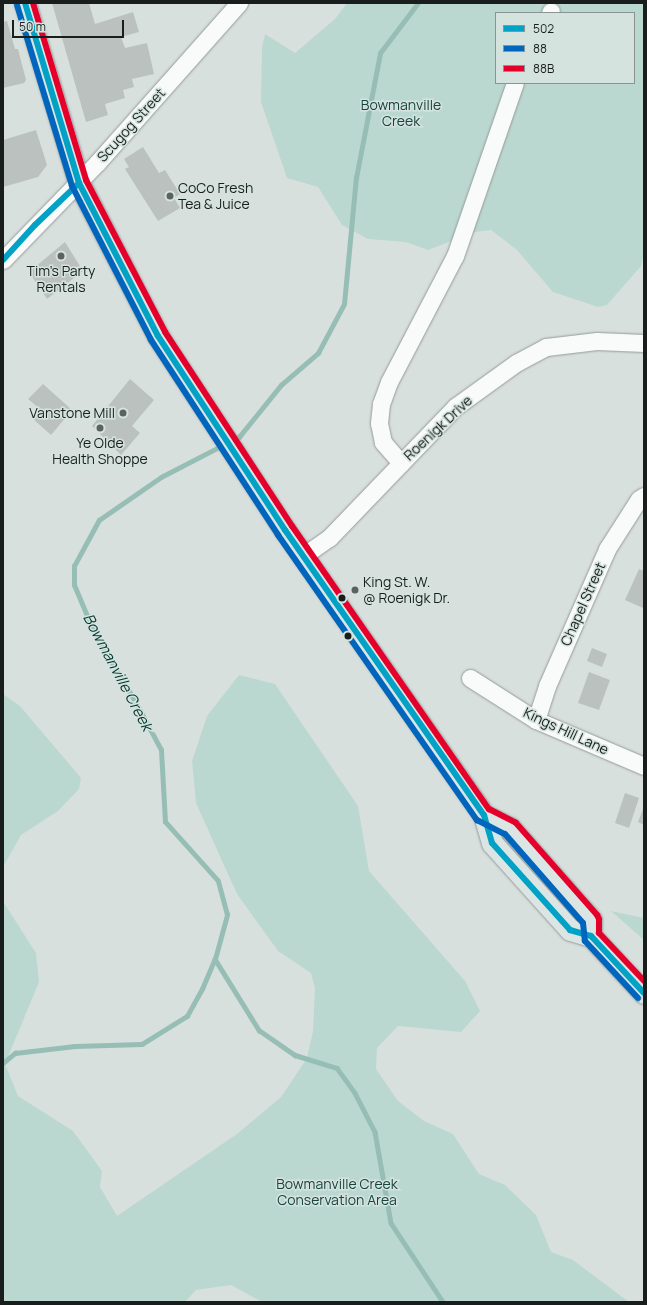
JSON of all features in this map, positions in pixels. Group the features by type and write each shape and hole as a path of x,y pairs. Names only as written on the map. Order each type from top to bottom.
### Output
{"main road":[{"path":"25,3 78,183 158,336 285,530 484,815 492,843 570,930 590,936 644,993"}],"street":[{"name":"Scugog Street","path":"3,260 35,225 78,183 239,3"},
{"path":"401,463 383,442 379,423 381,404 389,382 455,256 516,84"},
{"name":"Roenigk Drive","path":"303,556 329,538 455,408 516,362 546,347 597,341 644,343"},
{"name":"Chapel Street","path":"536,720 547,686 607,549 639,499 644,496"},
{"name":"Kings Hill Lane","path":"470,678 536,720 644,766"}],"green space":[{"name":"Bowmanville Creek","path":"347,3 644,3 644,253 641,266 607,305 598,307 553,292 517,250 491,230 475,232 428,250 406,242 368,239 342,225 318,187 287,178 261,102 262,48 265,34 295,53 335,19"},
{"name":"Bowmanville Creek Conservation Area","path":"239,675 275,684 358,806 369,871 465,981 480,1011 461,1032 398,1026 377,1048 376,1069 398,1101 424,1121 453,1134 479,1174 505,1185 536,1215 551,1252 573,1260 629,1302 262,1302 231,1285 196,1290 185,1302 3,1302 3,896 4,903 36,953 39,982 5,1064 18,1096 73,1131 102,1171 100,1187 117,1216 237,1134 281,1097 307,1058 313,1031 315,988 311,973 278,951 237,894 196,803 192,761 207,716"},
{"path":"3,694 20,706 81,778 79,789 58,811 21,835 3,867"},
{"path":"611,911 644,918 644,940"}],"building":[{"path":"52,3 89,3 95,24 133,12 139,32 121,37 125,48 147,43 154,74 132,79 134,87 123,90 125,98 105,104 108,115 86,122"},
{"path":"7,21 15,49 18,49 26,80 24,83 3,88 3,22"},
{"path":"36,130 47,165 38,177 3,187 3,140"},
{"path":"143,147 159,173 165,170 180,194 174,198 180,208 158,221 125,169 129,167 124,159"},
{"name":"Tim's Party Rentals","path":"65,242 83,271 47,299 29,272"},
{"name":"Vanstone Mill","path":"130,379 154,400 132,426 140,433 121,455 92,426"},
{"path":"43,384 72,410 51,435 32,418 40,409 28,399"},
{"path":"639,569 644,571 643,608 625,600"},
{"path":"592,648 607,654 602,667 587,661"},
{"path":"589,672 610,680 599,710 578,703"},
{"path":"625,793 639,798 629,828 615,823"},
{"path":"644,806 644,825 638,822"}],"waterway":[{"name":"Bowmanville Creek","path":"233,440 239,437 281,385 318,353 344,304 356,178 380,53 418,3"},
{"name":"Bowmanville Creek","path":"3,1063 15,1053 75,1046 142,1044 187,1016 202,989 215,959 227,915 218,881 165,822 161,750 137,705 95,635 74,585 74,566 99,520 161,477 223,445"},
{"path":"215,959 259,1030 295,1055 337,1068 355,1093 375,1132 391,1223 443,1302"}],"transit line":[{"name":"502","path":"25,3 79,183 158,336 285,530 484,815 492,843 570,930 591,936 644,993"},
{"name":"88B","path":"33,3 86,180 165,332 292,526 489,809 516,823 597,915 599,919 599,933 644,981"},
{"name":"88","path":"17,5 72,186 151,340 278,535 477,820 505,834 583,923 585,941 638,998"},
{"name":"502","path":"3,260 35,225 79,183"}],"place":[{"name":"CoCo Fresh Tea & Juice","path":"170,196"},
{"name":"Tim's Party Rentals","path":"61,256"},
{"name":"Vanstone Mill","path":"123,413"},
{"name":"Ye Olde Health Shoppe","path":"100,428"},
{"name":"King St. W. @ Roenigk Dr.","path":"355,590"}]}
